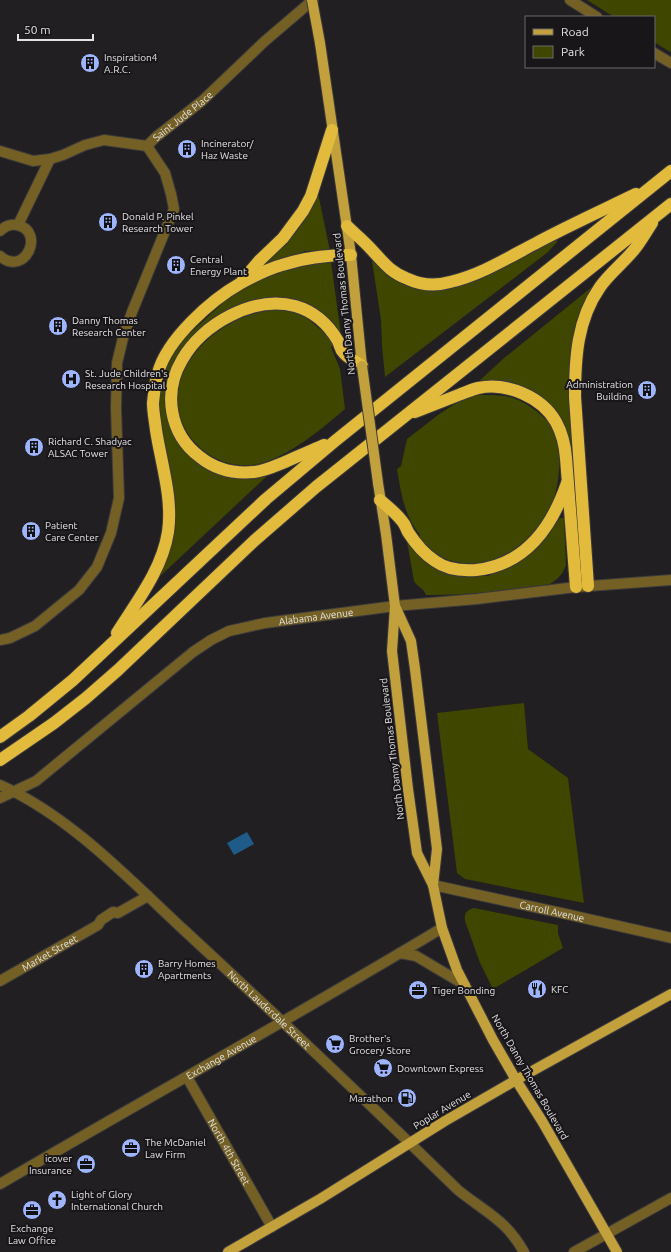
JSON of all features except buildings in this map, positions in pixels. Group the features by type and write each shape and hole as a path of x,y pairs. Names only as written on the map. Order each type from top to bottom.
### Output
{"highway":[{"path":"240,284 260,260 283,238 303,211 311,196 332,130"},
{"path":"0,737 73,680 260,505 335,441 671,172"},
{"path":"347,226 385,265 400,276 419,283 449,283 480,272 554,233 655,184"},
{"path":"0,760 54,723 96,688 166,625 284,514 339,468 671,204"},
{"path":"582,586 575,396 577,346 586,314 600,287 634,250 660,213"},
{"path":"106,650 153,577 161,560 168,531 168,494 157,437 153,404 158,372 166,354 189,326 212,304 240,284 267,270 295,261 324,256 351,255"},
{"path":"335,441 266,470 242,472 225,470 216,467 205,461 188,446 181,437 172,416 172,381 182,358 190,347 210,329 220,321 245,308 265,303 296,306 314,314 332,331 343,353 362,366"},
{"path":"403,417 478,388 496,387 517,391 526,395 550,414 556,422 564,444 582,586"},
{"path":"380,500 403,522 421,550 436,562 452,569 482,570 496,566 518,556 535,541 554,514 562,497 568,478"}],"main road":[{"name":"North Danny Thomas Boulevard","path":"313,0 351,255 362,366 395,606 392,650 417,853 433,885 442,928 452,959 493,1040 542,1121 617,1252"},
{"name":"North Danny Thomas Boulevard","path":"395,606 411,641 415,670 437,850 433,885"},
{"name":"Poplar Avenue","path":"228,1252 516,1080 671,994"}],"street":[{"name":"Saint Jude Place","path":"0,151 33,161 50,159 66,154 85,145 104,140 147,146 156,137 202,101 265,41 313,0"},
{"path":"570,0 595,16"},
{"path":"655,53 671,63"},
{"path":"0,640 10,638 34,626 79,590 97,567 111,533 119,498 116,408 117,364 123,338 132,312 174,209 172,194 165,173 147,146"},
{"path":"18,225 50,159"},
{"path":"0,231 8,226 18,225 24,228 30,235 32,242 27,255 19,261 12,262 0,256"},
{"name":"Alabama Avenue","path":"0,798 36,781 162,676 193,652 211,640 229,631 265,623 395,606 477,599 582,586 671,580"},
{"name":"North Lauderdale Street","path":"0,785 14,791 54,817 106,858 460,1191 509,1230 524,1252"},
{"name":"Carroll Avenue","path":"433,885 671,938"},
{"name":"Market Street","path":"0,981 98,925 101,920 113,912 118,913 148,896"},
{"name":"Exchange Avenue","path":"0,1184 442,928"},
{"path":"400,953 416,956 466,986"},
{"name":"North 4th Street","path":"187,1077 272,1227"},
{"path":"574,1252 671,1198"}],"green space":[{"path":"587,0 671,0 671,51 670,52 655,43 655,16 612,16"},
{"path":"317,188 330,251 306,251 262,266 295,234 309,212"},
{"path":"557,239 557,242 548,252 385,377 381,320 372,261 375,260 384,271 401,283 421,290 446,289"},
{"path":"322,261 331,262 342,342 291,301 213,322 168,383 191,456 265,474 266,477 156,580 171,540 159,399 162,378 173,354 182,341 230,296 263,278 295,267"},
{"path":"598,282 577,319 570,356 569,409 573,445 571,446 565,427 559,417 546,402 530,390 502,381 477,383 503,359"},
{"path":"270,310 294,312 307,318 322,330 328,332 335,344 331,347 340,369 345,409 326,425 281,456 258,464 230,464 216,459 192,440 176,409 179,385 188,363 212,335 237,320 251,314"},
{"path":"476,395 499,395 513,398 536,410 553,429 558,447 559,468 557,489 551,507 540,524 524,542 505,556 486,563 472,564 445,559 439,556 431,551 418,537 420,535 410,520 404,504 397,469 401,466 407,439 456,403"},
{"path":"560,518 564,518 566,565 560,576 550,584 473,594 426,595 414,581 406,536 438,567 458,576 488,576 518,561 537,545"},
{"path":"524,703 528,749 568,778 584,903 465,879 457,873 437,713"},
{"path":"474,908 558,925 558,933 563,948 493,989 480,963 465,921 466,913"}],"water":[{"path":"247,832 254,844 234,855 227,843"}],"place":[{"name":"Inspiration4 A.R.C.","path":"90,63"},
{"name":"Incinerator/ Haz Waste","path":"187,149"},
{"name":"Donald P. Pinkel Research Tower","path":"108,222"},
{"name":"Central Energy Plant","path":"176,265"},
{"name":"Danny Thomas Research Center","path":"58,326"},
{"name":"St. Jude Children's Research Hospital","path":"71,379"},
{"name":"Administration Building","path":"647,390"},
{"name":"Richard C. Shadyac ALSAC Tower","path":"34,447"},
{"name":"Patient Care Center","path":"31,531"},
{"name":"Barry Homes Apartments","path":"144,969"},
{"name":"KFC","path":"537,989"},
{"name":"Tiger Bonding","path":"418,990"},
{"name":"Brother's Grocery Store","path":"335,1044"},
{"name":"Downtown Express","path":"383,1068"},
{"name":"Marathon","path":"407,1098"},
{"name":"The McDaniel Law Firm","path":"131,1148"},
{"name":"icover Insurance","path":"86,1164"},
{"name":"Light of Glory International Church","path":"57,1200"},
{"name":"Exchange Law Office","path":"32,1210"}]}
